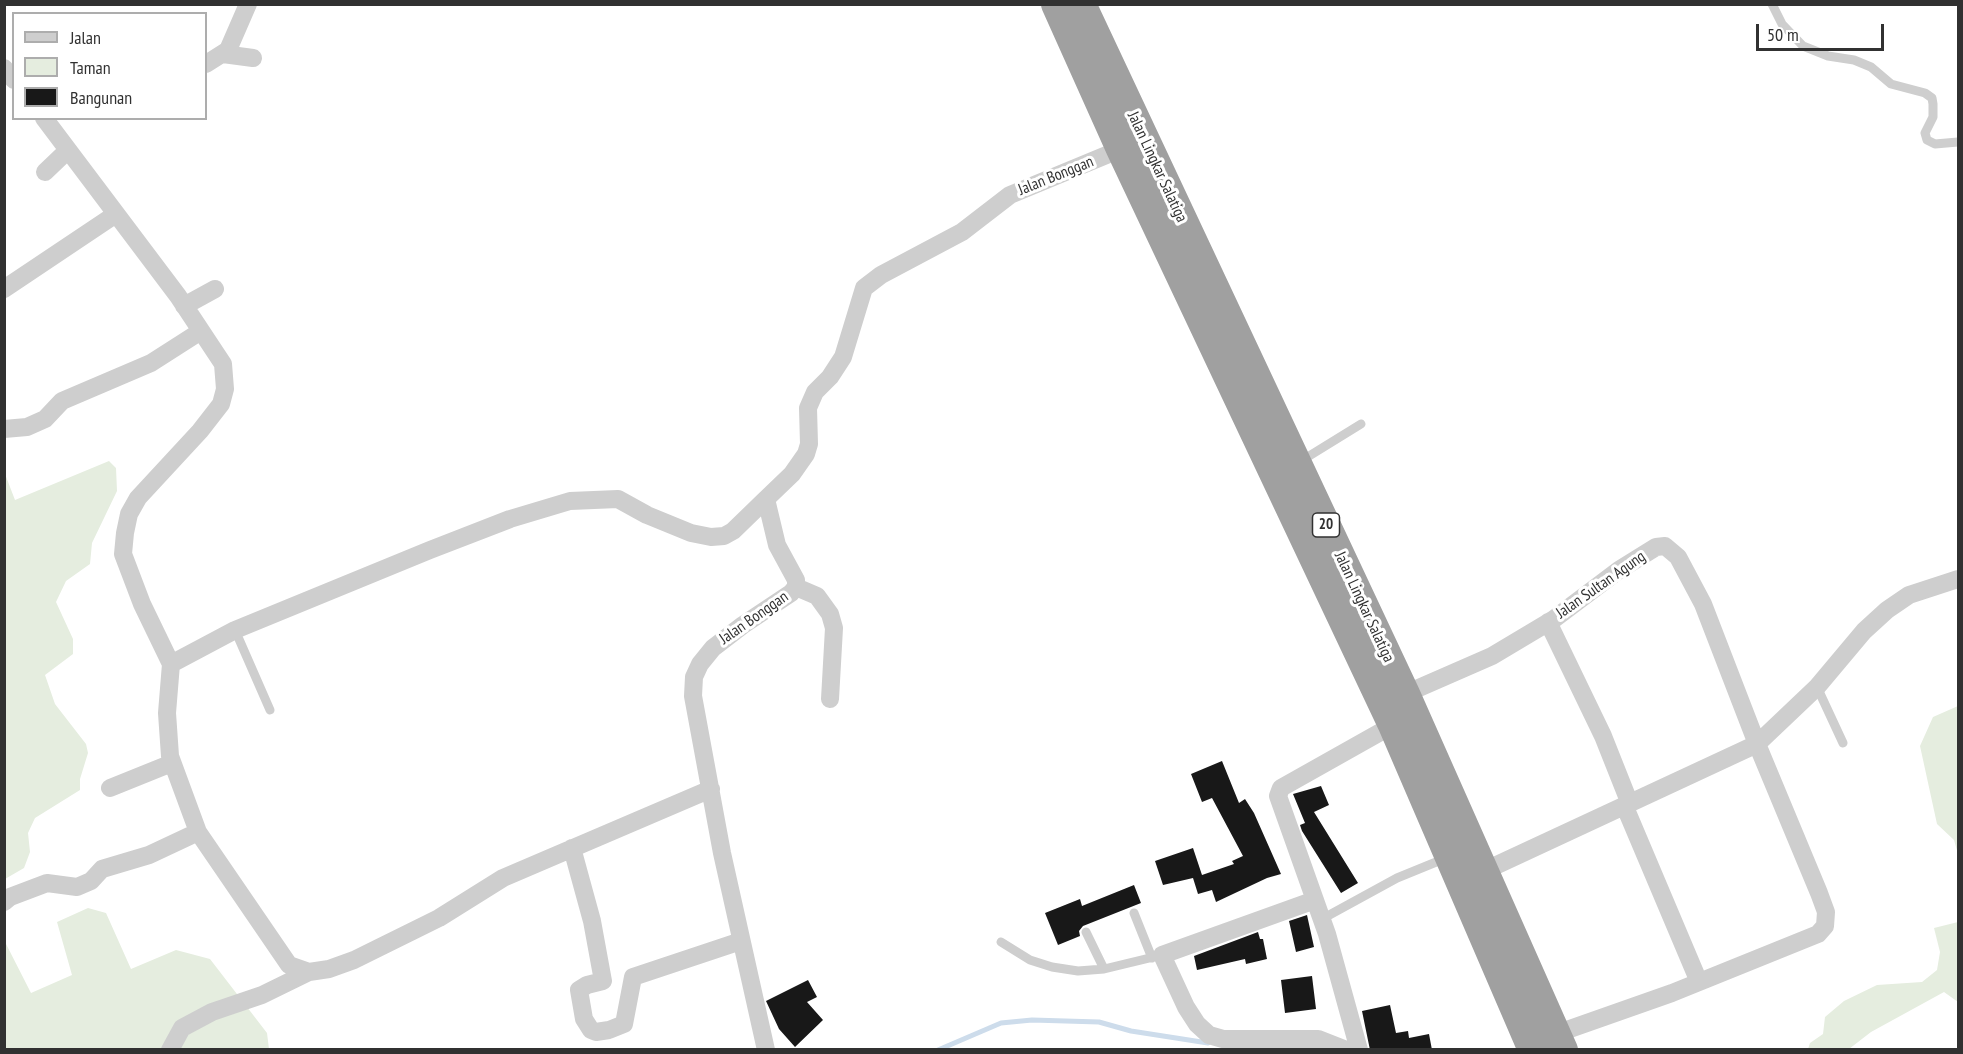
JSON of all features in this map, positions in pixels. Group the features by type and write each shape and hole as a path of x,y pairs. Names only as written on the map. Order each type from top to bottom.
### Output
{"highway":[{"name":"Jalan Lingkar Salatiga","path":"1056,4 1095,61 1297,464 1405,694 1484,871 1545,1044"},
{"name":"Jalan Lingkar Salatiga","path":"1081,4 1121,149 1393,725 1450,856 1545,1044"}],"street":[{"path":"207,63 228,50 248,4"},
{"path":"223,54 253,57"},
{"path":"52,120 68,150 184,306 223,363 225,389 220,404 200,431 138,498 129,514 123,554 142,604 171,664 167,713 172,763 198,832 289,965 309,972"},
{"name":"Jalan Bonggan","path":"766,1050 722,853 693,696 694,677 700,664 726,637 791,593 796,587 796,580 777,545 766,499 792,474 806,454 809,444 808,408 815,392 830,377 843,357 864,288 881,275 962,232 1010,195 1121,149"},
{"path":"45,172 68,150"},
{"path":"4,289 116,214"},
{"path":"184,306 215,289"},
{"path":"4,429 27,427 45,419 62,401 151,363 201,331"},
{"path":"171,664 235,630 510,519 570,501 618,499 680,528 711,537 724,536 733,531 766,499"},
{"name":"Jalan Sultan Agung","path":"1405,694 1492,656 1548,622 1648,551 1661,546 1670,549 1685,568 1703,604 1757,744 1819,892 1827,922 1818,934 1545,1044"},
{"path":"1484,871 1628,806 1757,744 1817,687 1864,631 1899,600 1959,579"},
{"path":"796,587 817,596 830,614 834,628 830,699"},
{"path":"1548,622 1603,736 1628,806 1699,982"},
{"path":"1359,1050 1322,919 1279,801 1281,788 1393,725"},
{"path":"110,788 172,763"},
{"path":"170,1050 182,1028 212,1012 262,995 309,972 329,969 354,960 439,918 503,878 711,789"},
{"path":"4,902 10,897 47,883 78,887 91,881 102,869 149,855 198,832"},
{"path":"572,848 592,921 603,981"},
{"path":"1315,900 1157,957 1186,1007 1209,1035 1223,1039 1318,1039 1346,1050"},
{"path":"633,977 624,1024 596,1032 586,1025 579,990 587,985 633,977 741,941"}],"lane":[{"path":"1773,4 1782,24 1803,46 1828,56 1863,64 1879,73 1891,84 1916,90 1932,98 1933,117 1925,134 1927,140 1935,144 1959,142"},
{"path":"1297,464 1360,424"},
{"path":"235,630 270,710"},
{"path":"1817,687 1843,743"},
{"path":"1322,919 1397,878 1450,856"},
{"path":"1001,942 1014,952 1052,967 1078,971 1104,969 1157,957 1134,913"},
{"path":"1086,932 1104,969"}],"green space":[{"path":"109,461 116,468 117,491 92,543 90,564 66,581 56,602 73,639 73,654 45,675 55,704 86,744 88,753 80,779 80,790 35,818 28,833 30,852 24,868 5,879 5,474 15,500"},
{"path":"1958,706 1958,854 1954,840 1937,824 1920,746 1933,717"},
{"path":"88,908 106,913 131,969 176,950 210,959 267,1033 269,1049 5,1049 4,940 31,993 72,975 57,922"},
{"path":"1958,922 1958,1002 1944,992 1871,1032 1849,1049 1808,1049 1810,1043 1823,1034 1825,1017 1844,1001 1877,985 1922,982 1937,970 1940,952 1934,928"}],"building":[{"path":"1222,761 1239,803 1245,799 1254,813 1281,874 1267,878 1216,902 1212,890 1198,894 1193,878 1163,885 1155,861 1193,848 1202,875 1234,864 1232,861 1243,856 1212,798 1202,802 1191,774"},
{"path":"1321,786 1329,805 1314,812 1358,883 1341,893 1302,831 1300,825 1305,823 1293,794"},
{"path":"1134,885 1141,903 1083,926 1079,931 1080,936 1058,945 1045,913 1080,899 1082,906"},
{"path":"1307,915 1314,947 1296,952 1289,921"},
{"path":"1258,932 1260,939 1263,939 1267,959 1246,964 1245,959 1197,970 1194,956"},
{"path":"1312,976 1316,1009 1285,1013 1281,980"},
{"path":"808,980 817,997 807,1002 823,1020 795,1047 779,1029 766,1001"},
{"path":"1390,1005 1396,1033 1408,1031 1409,1038 1429,1034 1432,1050 1370,1050 1362,1011"}],"waterway":[{"path":"938,1050 1001,1023 1032,1020 1099,1022 1131,1031 1208,1043"},
{"path":"1228,1047 1241,1050"}]}
